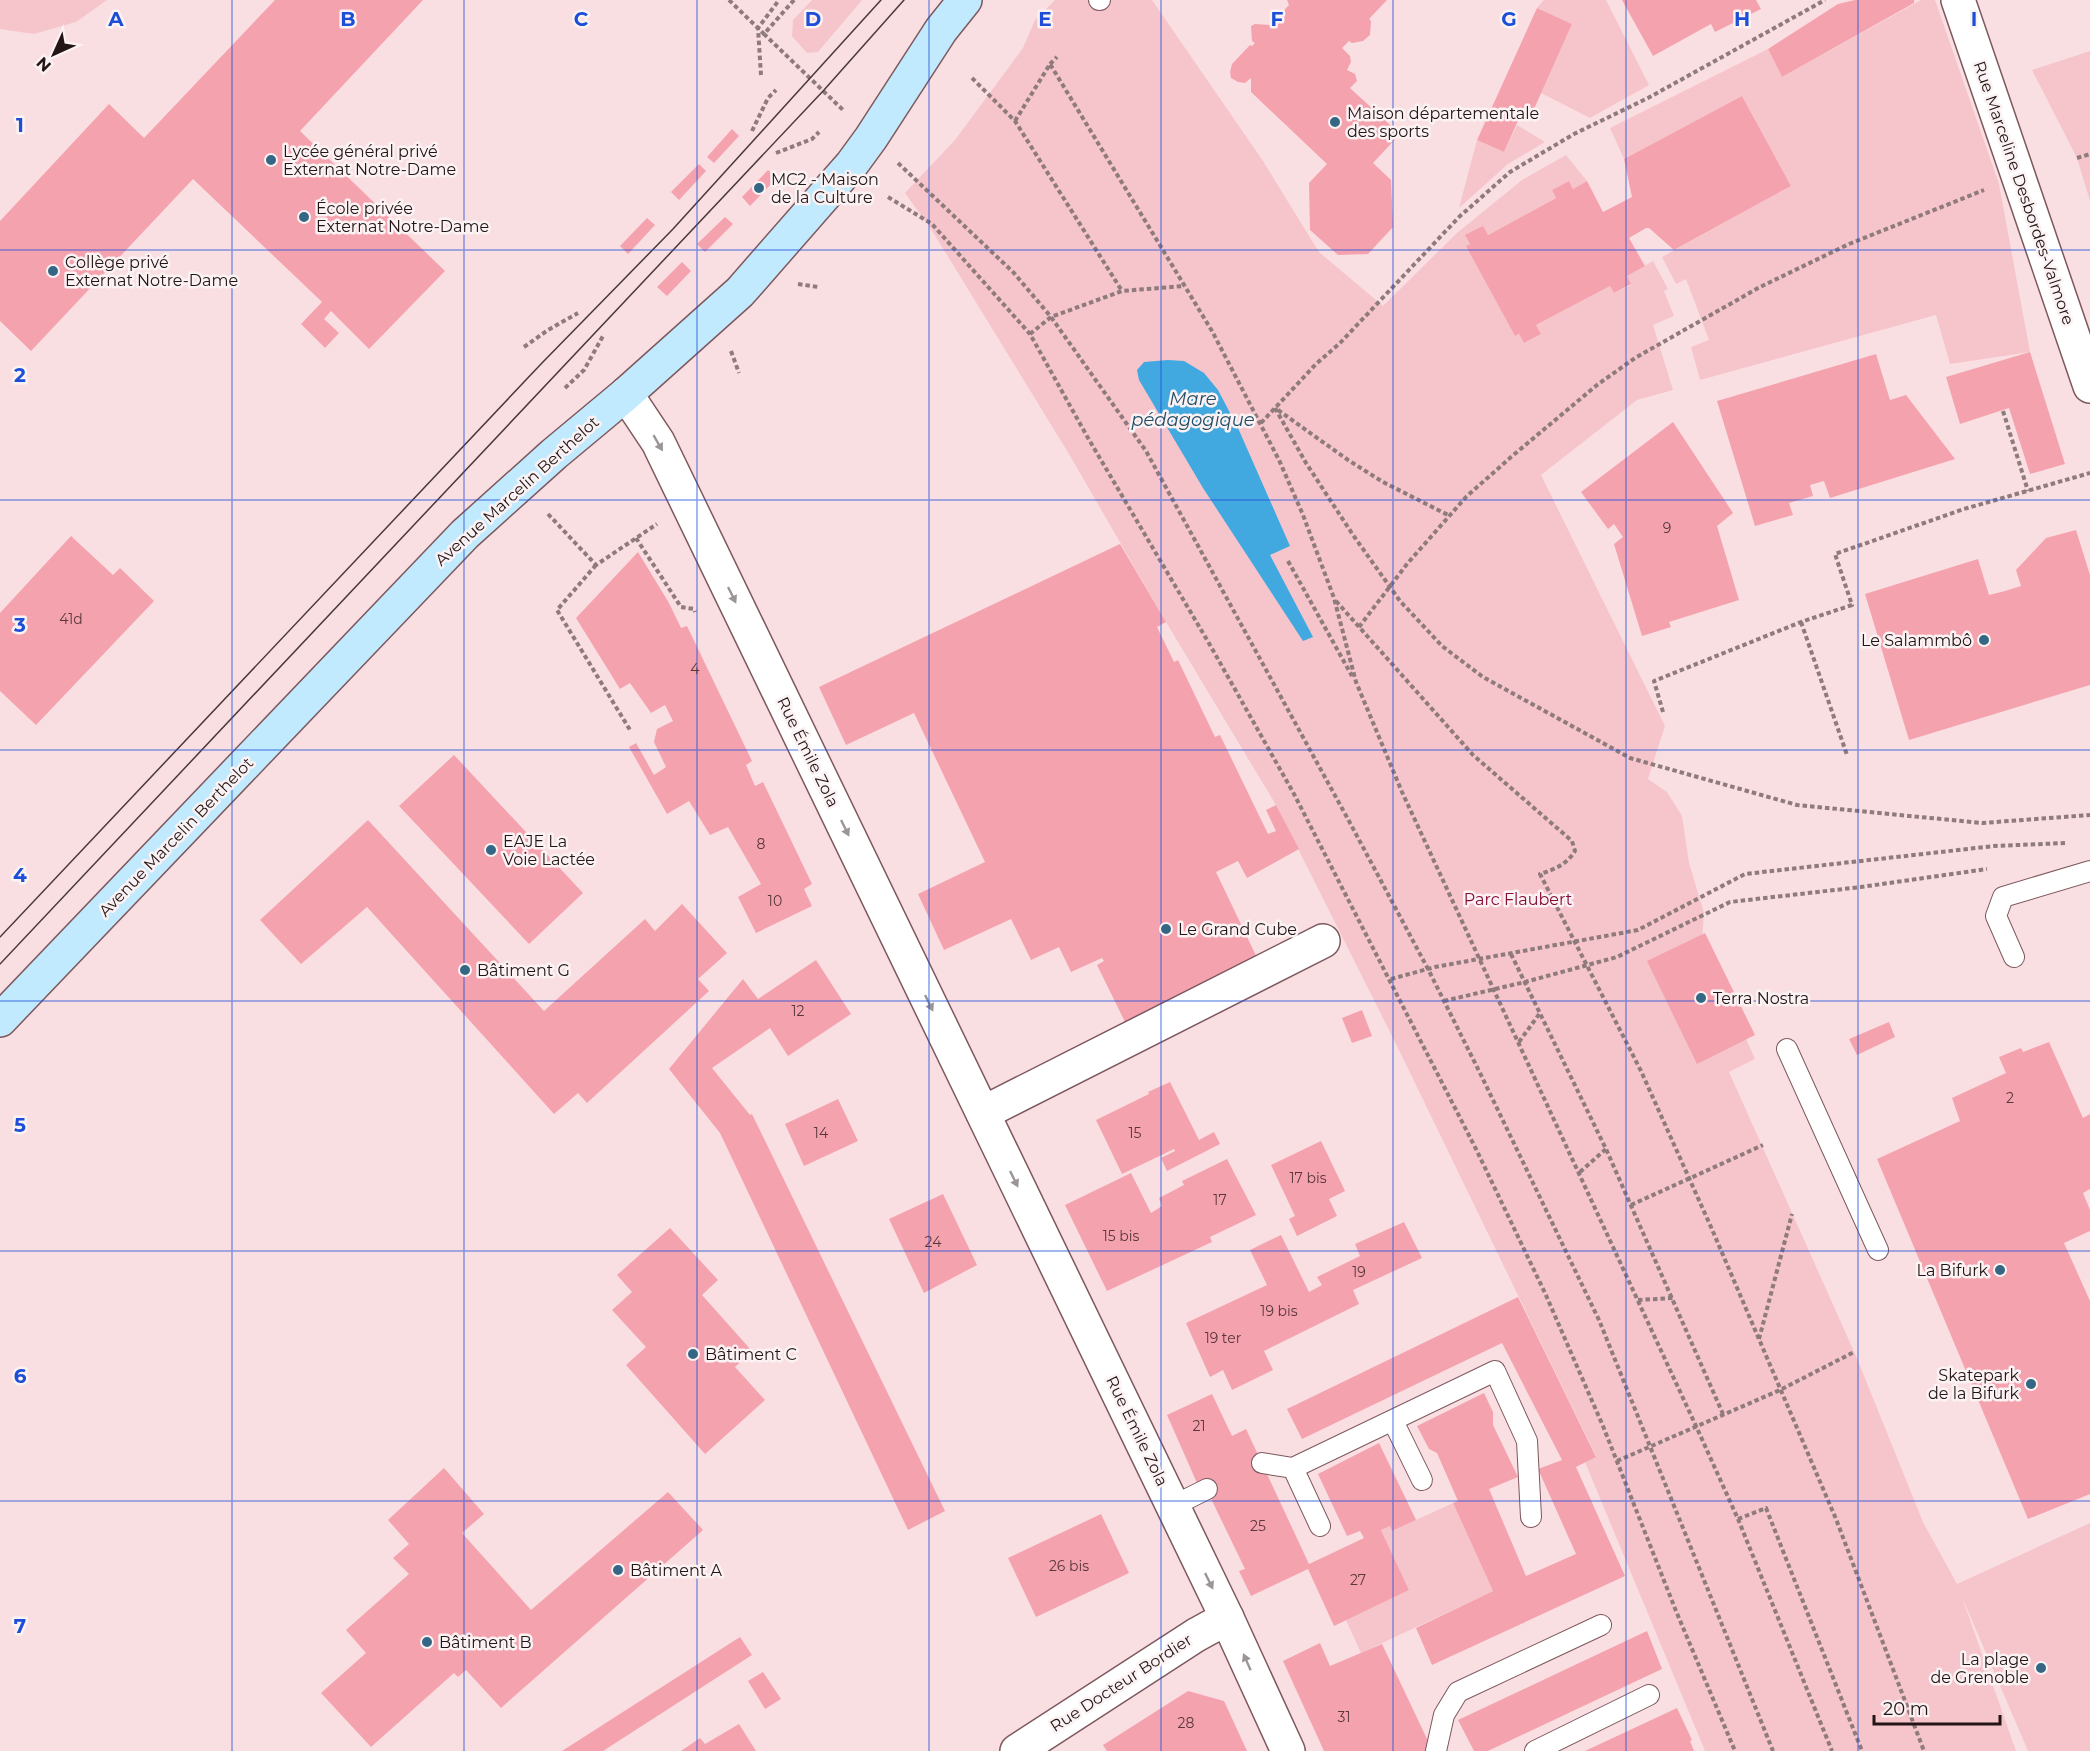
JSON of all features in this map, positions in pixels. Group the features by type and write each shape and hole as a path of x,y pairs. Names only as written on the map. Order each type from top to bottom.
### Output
{"main road":[{"name":"Avenue Marcelin Berthelot","path":"0,1020 465,534 740,292 781,248 852,164 941,30 964,0"}],"street":[{"name":"Rue Marceline Desbordes-Valmore","path":"1958,0 2090,386"},
{"name":"Rue Émile Zola","path":"626,394 658,442 688,503 1227,1618 1288,1751"},
{"path":"983,1113 1323,941"},
{"name":"Rue Docteur Bordier","path":"1017,1751 1196,1635 1227,1618"}],"lane":[{"path":"2014,957 1996,916 2003,897 2090,872"},
{"path":"1787,1049 1878,1250"},
{"path":"1262,1463 1293,1468 1495,1371 1527,1441 1531,1517"},
{"path":"1393,1421 1422,1480"},
{"path":"1293,1468 1320,1526"},
{"path":"1173,1506 1207,1489"},
{"path":"1436,1751 1444,1715 1458,1692 1601,1625"},
{"path":"1535,1751 1649,1695"}],"path":[{"path":"729,0 783,52"},
{"path":"761,75 758,28 778,0"},
{"path":"764,33 794,0"},
{"path":"1260,423 1459,218 1510,172 1574,134 1648,98 1826,0"},
{"path":"1015,121 1050,64 1057,57"},
{"path":"1050,64 1212,331 1279,460 1303,515 1334,598 1356,682"},
{"path":"972,78 1015,121 1122,291"},
{"path":"752,130 768,98 776,90"},
{"path":"776,153 812,139 819,132"},
{"path":"2077,158 2090,154"},
{"path":"908,172 1014,273 1051,317 1146,451 1344,811 1428,969 1599,1320 1652,1446 1773,1751"},
{"path":"1359,627 1407,564 1466,496 1597,385 1635,358 1760,287 1839,248 1988,188"},
{"path":"797,284 818,287"},
{"path":"1030,334 1051,317 1122,291 1184,286"},
{"path":"524,347 578,313"},
{"path":"565,388 584,370 603,336"},
{"path":"731,349 739,373"},
{"path":"1275,408 1383,482 1450,516"},
{"path":"1275,408 1306,463 1347,526 1400,601 1442,646 1483,677 1630,758 1797,805 1982,823 2090,815"},
{"path":"2003,411 2028,491"},
{"path":"1663,712 1654,681 1801,622 1852,605 1835,554 1964,509 2090,473"},
{"path":"630,730 557,610 596,565 688,503"},
{"path":"548,514 596,565"},
{"path":"636,538 681,607 694,609"},
{"path":"1288,561 1356,682 1402,792 1580,1172 1738,1519 1832,1751"},
{"path":"1334,598 1473,756 1572,841 1575,851 1569,859 1560,867 1540,874 1641,1071 1759,1340 1836,1519 1924,1751"},
{"path":"1801,622 1847,755"},
{"path":"1391,979 1428,969 1638,930 1745,874 1994,846 2076,843"},
{"path":"1444,1001 1617,957 1730,902 1861,887 1998,867"},
{"path":"1511,954 1606,1149 1723,1414"},
{"path":"1519,1042 1540,1013"},
{"path":"1631,1204 1763,1144"},
{"path":"1580,1172 1606,1149"},
{"path":"1759,1340 1792,1214"},
{"path":"1638,1300 1673,1299"},
{"path":"1617,1461 1780,1390 1854,1352"},
{"path":"1738,1519 1766,1508 1862,1751"}],"green space":[{"path":"0,0 107,0 76,22 34,34 0,29"},
{"path":"812,0 862,0 818,52 807,53 792,36 793,20"},
{"name":"Parc Flaubert","path":"1055,0 1152,0 1263,161 1319,252 1383,306 1457,233 1522,180 1566,155 1587,181 1573,189 1569,181 1552,190 1556,198 1467,246 1515,336 1519,334 1524,343 1541,334 1536,325 1610,286 1614,293 1631,285 1627,276 1653,261 1668,289 1664,291 1674,316 1653,325 1673,390 1637,400 1541,475 1665,726 1648,779 1667,792 1682,816 1689,863 1704,913 1702,940 1755,1059 1729,1072 1856,1356 1923,1522 1957,1584 2090,1523 2090,1751 2028,1751 1962,1597 2016,1751 1705,1751 1585,1462 1596,1456 1397,1046 1276,805 1069,454 931,229 905,193 955,140 1023,48 1035,20"},
{"path":"1544,0 1606,0 1649,85 1590,118 1541,93 1572,24 1537,8"},
{"path":"1921,0 1935,0 1999,184 2030,352 1950,364 1936,315 1700,380 1691,347 1709,340 1686,279 1676,284 1662,257 1791,186 1742,96 1624,159 1610,128 1768,49 1782,77"},
{"path":"2090,51 2090,201 2077,158 2032,70"},
{"path":"1517,125 1545,142 1508,164 1459,208 1477,140 1504,152"},
{"path":"1453,1503 1493,1591 1361,1653 1346,1620 1409,1590 1381,1530 1390,1526 1392,1531"}],"water":[{"name":"Mare pédagogique","path":"1184,361 1204,373 1218,390 1238,428 1290,546 1270,555 1313,637 1303,641 1203,488 1139,380 1137,370 1144,362"}],"building":[{"name":"Lycée général privé Externat Notre-Dame","path":"275,0 423,0 300,131 445,271 369,349 331,311 324,319 339,333 325,348 301,324 322,302 193,179 31,351 0,321 0,221 109,104 144,138"},
{"name":"Maison départementale des sports","path":"1287,0 1387,0 1369,19 1371,21 1370,35 1363,41 1352,43 1349,41 1342,48 1350,56 1351,62 1347,70 1355,74 1357,81 1350,88 1400,134 1373,163 1391,180 1393,227 1368,254 1338,255 1310,230 1309,183 1327,164 1251,92 1251,78 1245,83 1231,78 1232,64 1250,45 1255,43 1252,41 1251,26 1270,25 1289,5"},
{"path":"1622,0 1756,0 1761,9 1715,32 1711,24 1653,56"},
{"path":"1855,0 1914,0 1914,3 1782,77 1768,49 1838,4"},
{"path":"1537,8 1572,24 1534,109 1525,105 1504,152 1477,140"},
{"path":"1742,96 1791,186 1674,250 1649,228 1646,228 1629,238 1645,266 1627,276 1631,284 1614,293 1610,286 1536,325 1541,334 1524,343 1519,334 1515,336 1466,246 1470,244 1465,235 1483,226 1488,235 1556,198 1552,190 1569,181 1573,189 1587,181 1603,212 1632,197 1624,159"},
{"name":"MC2 - Maison de la Culture","path":"732,129 739,136 714,163 707,157"},
{"path":"699,164 706,171 679,200 671,192"},
{"name":"MC2 - Maison de la Culture","path":"768,170 777,178 750,206 742,197"},
{"path":"725,217 733,224 705,252 697,244"},
{"path":"647,218 655,225 628,254 620,246"},
{"path":"682,262 691,271 667,296 657,287"},
{"path":"2030,352 2065,464 2030,474 2009,408 1960,424 1946,377"},
{"path":"1876,354 1890,400 1906,395 1955,459 1830,498 1824,481 1810,485 1813,496 1789,503 1793,515 1755,526 1717,401"},
{"path":"1673,422 1733,513 1717,526 1739,600 1669,622 1671,627 1642,636 1614,544 1623,537 1614,524 1608,529 1581,492"},
{"name":"Le Salammbô","path":"2076,530 2090,575 2090,685 1909,740 1865,594 1978,559 1989,595 2005,591 2021,586 2016,570 2046,538"},
{"path":"71,536 113,575 120,568 154,601 36,725 0,691 0,613"},
{"path":"1120,544 1166,622 1157,627 1174,662 1178,660 1215,737 1220,735 1268,834 1276,831 1266,810 1276,805 1299,849 1247,878 1238,861 1216,872 1260,964 1126,1024 1097,965 1104,961 1102,958 1071,972 1059,947 1031,960 1011,919 944,950 918,894 985,862 914,713 846,745 819,687"},
{"path":"638,552 669,603 681,628 687,626 752,761 746,765 755,786 763,782 812,884 804,889 812,906 756,933 738,897 761,884 728,827 710,835 689,801 667,814 629,747 636,743 654,775 666,767 654,742 657,729 673,721 665,705 651,713 630,683 620,689 576,618"},
{"name":"EAJE La Voie Lactée","path":"454,755 583,893 529,944 399,806"},
{"path":"368,820 544,1011 645,919 655,931 682,904 727,953 698,979 709,991 587,1103 578,1093 554,1114 367,907 301,964 260,920"},
{"name":"Terra Nostra","path":"1705,933 1755,1035 1697,1064 1647,961"},
{"path":"816,960 851,1014 788,1056 770,1028 712,1068 750,1115 752,1114 945,1511 908,1530 720,1133 669,1069 743,979 758,999"},
{"path":"1362,1010 1372,1036 1352,1043 1342,1018"},
{"path":"1889,1022 1895,1037 1857,1055 1849,1039"},
{"name":"La Bifurk","path":"2049,1042 2083,1118 2090,1114 2090,1189 2083,1193 2090,1210 2090,1231 2064,1243 2090,1301 2090,1494 2028,1519 1877,1159 1960,1121 1952,1098 2006,1073 1999,1057 2021,1048 2023,1052"},
{"path":"1170,1082 1199,1140 1214,1132 1220,1144 1167,1171 1161,1158 1175,1151 1174,1149 1122,1174 1096,1120"},
{"path":"838,1099 858,1141 804,1166 785,1124"},
{"path":"1321,1141 1345,1191 1329,1199 1337,1216 1297,1236 1289,1219 1295,1216 1271,1165"},
{"path":"1227,1159 1256,1215 1210,1237 1212,1242 1107,1291 1065,1205 1131,1173 1151,1213 1162,1206 1159,1198 1184,1185 1182,1181"},
{"path":"943,1194 977,1265 924,1293 889,1219"},
{"path":"1404,1222 1422,1258 1353,1290 1359,1304 1264,1351 1273,1370 1232,1390 1223,1370 1210,1377 1186,1323 1267,1285 1250,1250 1281,1235 1309,1292 1322,1285 1317,1277 1360,1256 1355,1244"},
{"name":"Bâtiment C","path":"670,1228 718,1280 702,1295 752,1351 735,1367 765,1400 705,1454 626,1365 646,1347 612,1310 632,1292 617,1275"},
{"path":"1518,1297 1596,1457 1576,1467 1625,1576 1432,1665 1416,1628 1493,1591 1453,1503 1458,1501 1437,1453 1429,1449 1417,1426 1484,1393 1493,1412 1493,1425 1518,1477 1489,1489 1526,1576 1576,1554 1538,1469 1562,1460 1502,1343 1302,1439 1287,1409"},
{"path":"1212,1394 1232,1436 1246,1429 1309,1564 1364,1538 1360,1531 1347,1536 1318,1474 1379,1443 1416,1520 1392,1531 1390,1526 1381,1530 1409,1590 1334,1626 1308,1569 1251,1596 1239,1571 1245,1569 1202,1480 1197,1483 1167,1415"},
{"path":"444,1468 484,1514 462,1533 531,1610 668,1492 703,1530 501,1708 466,1670 458,1677 454,1673 371,1747 321,1693 366,1653 346,1630 409,1574 393,1558 409,1544 388,1520"},
{"path":"1101,1514 1129,1573 1036,1617 1008,1558"},
{"path":"1647,1631 1662,1669 1488,1751 1474,1751 1458,1720"},
{"path":"740,1637 752,1655 603,1751 562,1751"},
{"path":"1320,1643 1330,1666 1382,1644 1428,1741 1426,1751 1324,1751 1283,1661"},
{"path":"763,1672 781,1699 765,1709 748,1681"},
{"path":"1188,1691 1224,1701 1247,1751 1107,1751 1103,1745"},
{"path":"1677,1708 1692,1740 1690,1741 1694,1751 1585,1751"},
{"path":"739,1724 756,1751 681,1751 700,1738 705,1744"}],"tram line":[{"path":"0,937 541,364 673,229 881,0"},
{"path":"0,964 824,90 904,0"}],"place":[{"name":"Maison départementale des sports","path":"1335,122"},
{"name":"Lycée général privé Externat Notre-Dame","path":"271,160"},
{"name":"MC2 - Maison de la Culture","path":"759,188"},
{"name":"École privée Externat Notre-Dame","path":"304,217"},
{"name":"Collège privé Externat Notre-Dame","path":"53,271"},
{"name":"Le Salammbô","path":"1984,640"},
{"name":"EAJE La Voie Lactée","path":"491,850"},
{"name":"Le Grand Cube","path":"1166,929"},
{"name":"Bâtiment G","path":"465,970"},
{"name":"Terra Nostra","path":"1701,998"},
{"name":"La Bifurk","path":"2000,1270"},
{"name":"Bâtiment C","path":"693,1354"},
{"name":"Skatepark de la Bifurk","path":"2031,1384"},
{"name":"Bâtiment A","path":"618,1570"},
{"name":"Bâtiment B","path":"427,1642"},
{"name":"La plage de Grenoble","path":"2041,1668"}]}
